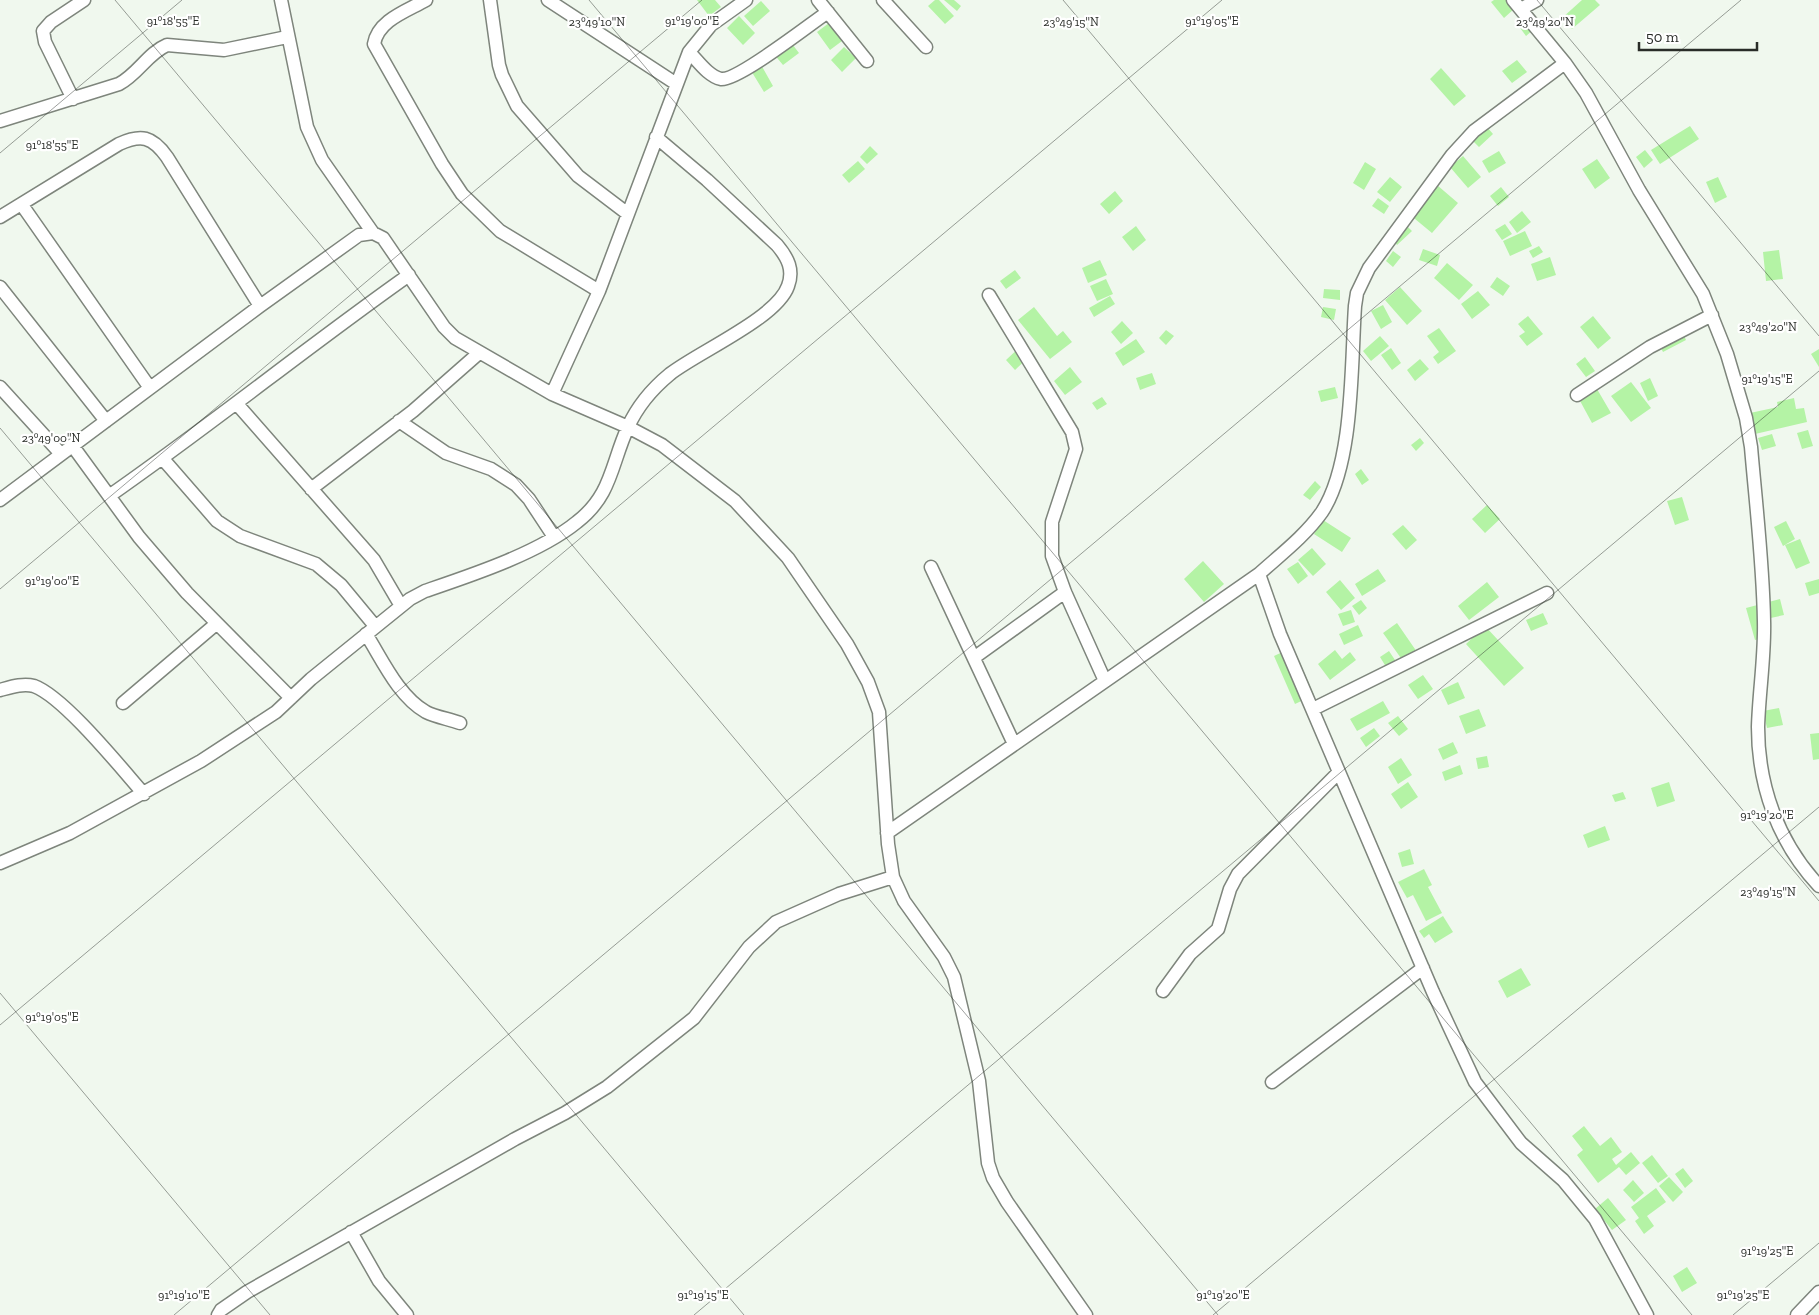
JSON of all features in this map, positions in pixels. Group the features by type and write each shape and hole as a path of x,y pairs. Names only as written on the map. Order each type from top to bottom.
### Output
{"street":[{"path":"73,98 45,42 43,32 51,22 84,0"},
{"path":"281,0 299,98 314,146 373,233 383,238 444,327 455,338 479,353 552,394 628,427 662,445 701,473 736,501 765,530 788,558 847,644 868,682 879,712 887,832 893,877 904,901 944,957 954,977 979,1081 986,1149 993,1178 1023,1227 1086,1315"},
{"path":"426,0 382,26 376,35 374,44 442,164 462,194 500,231 599,290"},
{"path":"490,0 499,65 517,106 578,176 628,214"},
{"path":"548,0 675,83"},
{"path":"552,394 599,290 675,83 689,52 711,25 746,0"},
{"path":"818,0 867,62"},
{"path":"883,0 926,47"},
{"path":"1537,0 1517,5 1565,63 1586,93 1606,134 1693,276 1727,354 1746,418 1751,447 1764,622 1758,727 1764,782 1771,809 1781,832 1804,868 1819,886"},
{"path":"689,52 715,77 729,78 752,65 828,12"},
{"path":"0,121 129,79 159,49 167,45 224,50 287,37"},
{"path":"887,832 1259,574 1308,528 1322,512 1335,487 1347,423 1357,293 1369,268 1464,141 1565,63"},
{"path":"0,218 119,144 135,137 147,139 158,145 167,157 260,306"},
{"path":"1,860 70,833 202,761 276,712 370,630 401,606 425,591 512,558 554,537 576,523 592,509 605,491 613,473 628,427 657,385 684,364 748,325 767,310 788,288 791,274 786,256 777,246 707,180 656,137"},
{"path":"22,205 150,388"},
{"path":"0,500 260,306 359,235 373,233"},
{"path":"109,496 163,459 348,318 408,275"},
{"path":"0,287 106,421"},
{"path":"989,295 1072,432 1076,449 1071,468 1057,501 1051,537 1052,556 1065,592 1106,681"},
{"path":"1577,395 1650,347 1712,316"},
{"path":"310,489 399,421 479,353"},
{"path":"0,387 61,454"},
{"path":"237,404 374,560 401,606"},
{"path":"399,421 453,457 492,469 516,485 529,499 554,537"},
{"path":"72,445 146,544 216,624 291,698"},
{"path":"163,459 217,521 240,536 316,564 340,585 370,630 399,685 416,704 427,712 460,723"},
{"path":"931,567 975,657 1014,744"},
{"path":"1259,574 1280,634 1423,968 1475,1082 1521,1143 1563,1180 1595,1219 1647,1315"},
{"path":"975,657 1065,592"},
{"path":"1313,709 1547,593"},
{"path":"123,703 216,624"},
{"path":"0,690 22,685 32,686 53,697 144,794"},
{"path":"1163,992 1190,954 1218,929 1230,889 1238,874 1339,772"},
{"path":"218,1315 221,1310 247,1292 515,1138 565,1113 607,1087 694,1018 749,947 776,922 832,896 893,877"},
{"path":"1272,1082 1423,968"},
{"path":"351,1232 379,1281 407,1315"},
{"path":"1797,1315 1816,1301"}],"building":[{"path":"697,0 715,0 721,7 709,16"},
{"path":"935,0 939,0 954,16 945,24 928,6"},
{"path":"944,0 954,0 961,6 957,11"},
{"path":"1494,0 1507,0 1514,9 1504,18 1491,2"},
{"path":"1582,0 1595,0 1600,5 1572,29 1562,18"},
{"path":"761,1 770,11 753,26 744,16"},
{"path":"739,16 755,33 743,45 727,28"},
{"path":"1522,16 1533,30 1526,36 1515,21"},
{"path":"833,20 846,38 830,50 817,32"},
{"path":"789,40 799,53 783,65 773,53"},
{"path":"844,47 856,58 842,72 831,60"},
{"path":"1517,60 1527,72 1512,83 1502,71"},
{"path":"760,63 773,86 764,92 750,69"},
{"path":"1441,68 1466,96 1454,106 1430,79"},
{"path":"1690,126 1699,139 1660,164 1651,150"},
{"path":"1487,127 1493,134 1479,147 1473,141"},
{"path":"870,146 878,154 867,164 860,157"},
{"path":"1645,150 1653,160 1644,168 1636,157"},
{"path":"1499,151 1506,163 1489,173 1482,161"},
{"path":"1463,156 1481,177 1468,188 1450,167"},
{"path":"1597,159 1610,178 1595,189 1582,169"},
{"path":"858,161 865,169 849,183 842,175"},
{"path":"1365,162 1376,169 1364,190 1353,183"},
{"path":"1390,177 1402,187 1390,202 1377,192"},
{"path":"1718,177 1727,197 1715,203 1706,182"},
{"path":"1437,185 1458,203 1432,233 1409,214"},
{"path":"1501,187 1509,197 1498,206 1490,196"},
{"path":"1115,191 1123,201 1109,214 1100,204"},
{"path":"1378,198 1389,206 1384,214 1372,206"},
{"path":"1522,211 1531,222 1517,233 1509,222"},
{"path":"1505,224 1512,234 1502,240 1495,230"},
{"path":"1406,225 1412,231 1397,245 1392,238"},
{"path":"1136,226 1146,240 1133,251 1122,237"},
{"path":"1525,231 1532,246 1510,256 1503,241"},
{"path":"1539,246 1543,252 1533,258 1529,251"},
{"path":"1423,249 1440,255 1437,266 1419,260"},
{"path":"1779,250 1783,279 1766,281 1763,252"},
{"path":"1393,251 1401,257 1393,267 1386,261"},
{"path":"1550,257 1556,275 1537,281 1531,264"},
{"path":"1100,260 1107,275 1088,283 1082,268"},
{"path":"1447,263 1473,285 1459,300 1434,278"},
{"path":"1015,270 1021,278 1006,289 1000,281"},
{"path":"1497,277 1510,286 1503,296 1490,287"},
{"path":"1106,279 1113,294 1097,301 1090,286"},
{"path":"1400,287 1422,311 1407,325 1385,300"},
{"path":"1324,289 1340,290 1340,300 1323,298"},
{"path":"1478,291 1490,305 1472,319 1461,304"},
{"path":"1110,296 1115,304 1094,317 1089,308"},
{"path":"1383,305 1392,322 1381,329 1371,311"},
{"path":"1034,307 1057,336 1063,331 1072,342 1050,359 1018,320"},
{"path":"1323,307 1336,309 1334,320 1321,317"},
{"path":"1528,316 1543,334 1527,346 1519,336 1525,332 1518,324"},
{"path":"1593,316 1611,338 1598,349 1580,327"},
{"path":"1122,321 1133,333 1121,344 1111,332"},
{"path":"1439,328 1456,351 1438,364 1433,357 1439,352 1427,336"},
{"path":"1681,329 1686,340 1663,352 1658,342"},
{"path":"1166,330 1174,336 1166,345 1159,338"},
{"path":"1380,336 1389,346 1371,361 1363,351"},
{"path":"1136,339 1145,352 1123,366 1115,353"},
{"path":"1021,346 1030,356 1015,370 1006,360"},
{"path":"1391,348 1401,363 1392,370 1381,355"},
{"path":"1819,349 1819,367 1811,354"},
{"path":"1585,357 1595,371 1586,377 1576,364"},
{"path":"1420,359 1429,369 1415,381 1407,370"},
{"path":"1070,367 1082,382 1065,395 1054,381"},
{"path":"1152,373 1156,384 1140,390 1136,378"},
{"path":"1650,378 1658,396 1648,401 1640,383"},
{"path":"1631,382 1651,408 1631,422 1611,396"},
{"path":"1335,387 1338,398 1321,402 1318,391"},
{"path":"1597,389 1611,413 1592,423 1579,399"},
{"path":"1102,397 1107,404 1097,410 1092,403"},
{"path":"1794,398 1796,409 1804,408 1807,422 1755,434 1750,413 1778,407 1777,402"},
{"path":"1808,430 1813,446 1802,449 1797,433"},
{"path":"1772,434 1776,446 1762,450 1758,438"},
{"path":"1420,438 1424,443 1416,451 1411,445"},
{"path":"1361,469 1369,480 1362,485 1355,474"},
{"path":"1315,481 1321,487 1310,500 1303,495"},
{"path":"1682,497 1689,520 1675,525 1667,501"},
{"path":"1487,505 1500,519 1485,533 1472,519"},
{"path":"1323,520 1351,538 1342,552 1314,534"},
{"path":"1786,521 1795,539 1783,546 1774,527"},
{"path":"1403,525 1417,540 1406,550 1392,534"},
{"path":"1800,539 1810,563 1796,569 1785,545"},
{"path":"1312,548 1326,564 1313,576 1298,560"},
{"path":"1203,561 1224,584 1204,602 1184,579"},
{"path":"1298,562 1308,576 1298,584 1287,569"},
{"path":"1378,569 1386,581 1362,596 1355,584"},
{"path":"1819,579 1819,593 1809,596 1805,583"},
{"path":"1340,580 1355,598 1341,610 1326,592"},
{"path":"1487,582 1499,597 1469,620 1458,606"},
{"path":"1780,599 1784,615 1766,619 1770,636 1755,640 1746,608"},
{"path":"1361,600 1367,608 1359,615 1352,606"},
{"path":"1351,610 1355,622 1343,626 1338,614"},
{"path":"1543,613 1548,624 1531,631 1526,620"},
{"path":"1397,623 1417,652 1403,661 1383,633"},
{"path":"1358,625 1363,636 1344,645 1339,634"},
{"path":"1485,626 1524,668 1504,686 1466,644"},
{"path":"1293,647 1314,695 1295,704 1274,656"},
{"path":"1335,650 1342,659 1350,652 1356,660 1330,680 1318,664"},
{"path":"1389,651 1401,669 1391,675 1380,657"},
{"path":"1423,675 1433,689 1418,699 1408,685"},
{"path":"1458,682 1465,698 1448,705 1441,690"},
{"path":"1383,701 1390,713 1357,731 1350,719"},
{"path":"1779,708 1783,725 1767,728 1763,711"},
{"path":"1479,709 1486,726 1466,734 1459,716"},
{"path":"1398,716 1408,729 1399,736 1388,723"},
{"path":"1374,728 1380,736 1366,747 1360,738"},
{"path":"1819,733 1819,759 1813,760 1810,734"},
{"path":"1453,742 1458,753 1443,760 1438,749"},
{"path":"1487,756 1489,767 1478,769 1476,758"},
{"path":"1401,758 1412,775 1398,784 1388,767"},
{"path":"1460,765 1463,774 1445,781 1442,772"},
{"path":"1408,782 1418,797 1401,809 1391,794"},
{"path":"1669,782 1675,801 1657,807 1651,788"},
{"path":"1623,792 1626,799 1615,802 1612,795"},
{"path":"1605,826 1610,840 1588,848 1583,835"},
{"path":"1410,849 1414,864 1402,867 1398,853"},
{"path":"1424,869 1432,885 1428,887 1442,913 1426,921 1413,895 1407,898 1398,882"},
{"path":"1443,916 1453,932 1435,943 1429,934 1424,938 1419,931"},
{"path":"1521,968 1531,985 1507,998 1498,981"},
{"path":"1584,1126 1600,1146 1611,1137 1622,1152 1612,1159 1616,1165 1631,1152 1640,1163 1626,1175 1619,1167 1598,1183 1577,1155 1583,1150 1572,1136"},
{"path":"1652,1155 1668,1176 1658,1183 1642,1163"},
{"path":"1683,1168 1693,1181 1685,1188 1675,1174"},
{"path":"1669,1177 1683,1192 1673,1202 1659,1186"},
{"path":"1633,1180 1644,1193 1634,1202 1623,1190"},
{"path":"1656,1188 1666,1202 1647,1216 1654,1226 1644,1234 1635,1221 1639,1218 1631,1207"},
{"path":"1608,1198 1626,1220 1612,1230 1595,1209"},
{"path":"1687,1267 1697,1283 1682,1292 1673,1276"}]}
